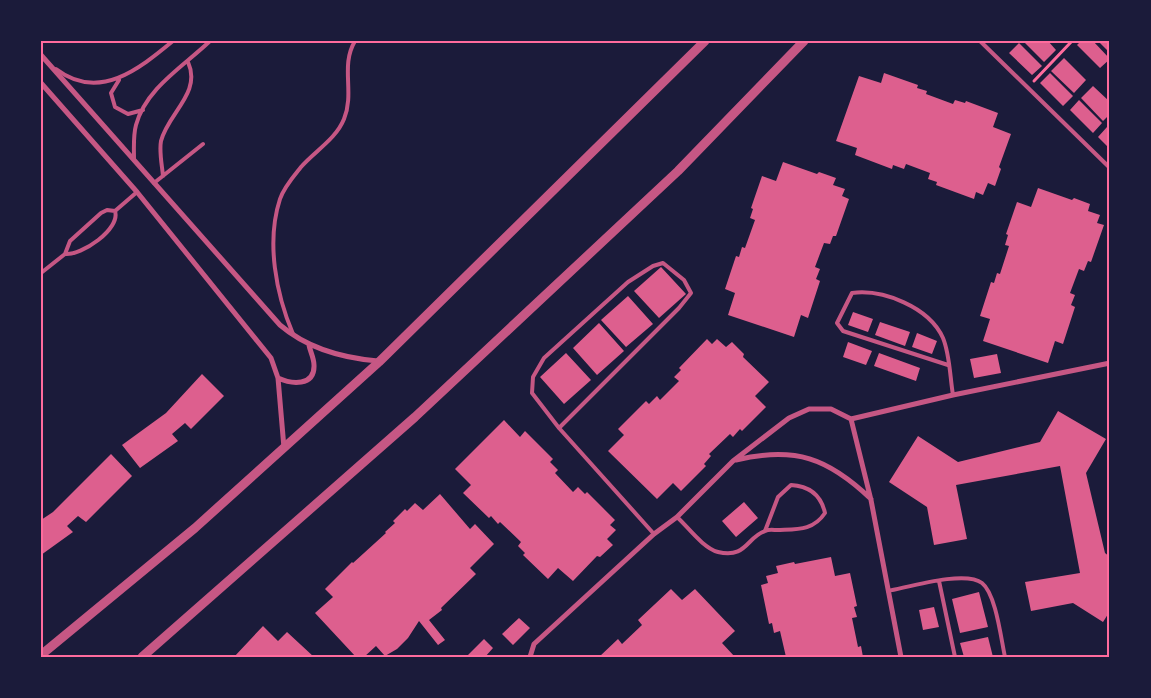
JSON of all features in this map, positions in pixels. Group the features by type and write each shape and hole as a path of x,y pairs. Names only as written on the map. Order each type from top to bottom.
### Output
{"street":[{"path":"41,656 195,528 379,362 705,41"},
{"path":"142,657 415,418 678,170 804,41"},
{"path":"41,55 280,325 309,345 355,359 379,362"},
{"path":"41,83 137,192 271,358 278,378 284,448"},
{"path":"278,378 295,384 305,382 312,375 314,366 309,345"},
{"path":"530,657 534,644 654,534 677,517 734,461 789,418 809,409 831,409 851,420 953,395 1110,364"},
{"path":"851,420 871,500 901,657"},
{"path":"734,461 763,454 801,457 823,463 849,478 871,500"}],"lane":[{"path":"49,64 61,73 82,81 104,83 119,80 156,56 173,41"},
{"path":"134,162 134,135 143,110 158,88 210,41"},
{"path":"294,336 286,318 274,262 276,219 281,198 292,178 336,134 344,120 349,105 350,90 346,62 355,41"},
{"path":"980,41 1110,168"},
{"path":"163,176 161,142 191,86 192,70 188,62"},
{"path":"119,80 111,93 116,107 128,114 143,110"},
{"path":"154,184 203,144"},
{"path":"41,273 64,254 70,241 100,213 107,210 114,211 137,192"},
{"path":"64,254 80,253 112,227 116,220 114,211"},
{"path":"559,428 679,308 691,293 684,280 663,263 653,266 628,282 544,358 533,377 532,393 559,428 654,534"},
{"path":"948,366 844,331 837,322 852,293 867,291 900,301 931,319 943,339 948,366 953,395"},
{"path":"677,517 706,545 717,552 733,553 743,549 765,531 778,497 791,485 802,485 817,494 823,503 825,513 818,523 801,529 765,531"},
{"path":"888,591 967,577 982,584 992,598 1005,657"},
{"path":"938,581 955,657"}],"path":[{"path":"1027,88 1072,41"}],"building":[{"path":"1023,41 1048,41 1056,50 1044,62"},
{"path":"1081,41 1093,41 1110,59 1100,68 1077,45"},
{"path":"1098,41 1110,41 1110,53"},
{"path":"1019,43 1042,66 1032,75 1009,53"},
{"path":"1064,58 1086,80 1074,93 1051,71"},
{"path":"884,73 918,85 917,88 927,91 926,94 953,104 955,100 965,103 966,101 998,113 993,127 1011,134 999,167 1001,169 995,186 988,183 983,195 976,192 974,199 936,185 937,182 928,179 930,173 906,164 904,169 893,165 892,169 855,155 857,148 836,141 859,76 881,83"},
{"path":"1050,73 1073,96 1063,106 1040,83"},
{"path":"1093,86 1110,102 1110,114 1103,121 1081,98"},
{"path":"1079,100 1102,123 1093,133 1070,110"},
{"path":"1107,127 1110,129 1110,149 1098,137"},
{"path":"783,162 817,174 819,172 836,178 833,185 845,189 842,196 849,199 836,236 833,236 830,244 824,243 815,267 820,269 816,279 820,281 808,318 801,315 794,337 728,315 735,293 725,289 736,256 739,257 742,247 745,248 755,220 750,218 753,209 751,208 762,176 776,181"},
{"path":"1038,188 1090,204 1088,211 1100,215 1097,223 1104,225 1091,262 1088,261 1084,271 1079,269 1070,293 1075,295 1071,305 1075,307 1063,344 1055,341 1048,363 983,341 990,319 980,316 991,282 994,283 997,273 1000,274 1009,246 1005,245 1008,235 1006,234 1017,202 1031,207"},
{"path":"661,267 686,294 659,318 634,291"},
{"path":"628,296 653,324 626,347 601,320"},
{"path":"853,312 873,319 868,332 848,325"},
{"path":"880,322 910,332 905,346 875,335"},
{"path":"599,323 624,351 597,375 573,348"},
{"path":"917,333 937,341 932,354 912,347"},
{"path":"707,339 712,344 717,339 726,347 732,342 744,354 743,357 769,382 755,396 766,407 742,431 740,429 733,437 730,434 709,454 711,456 704,464 706,466 681,491 673,483 657,499 608,451 624,435 618,429 646,401 649,404 657,396 660,400 679,381 674,377 681,370 679,368"},
{"path":"848,342 872,351 866,365 843,357"},
{"path":"566,353 591,380 564,404 540,377"},
{"path":"879,353 920,368 916,381 874,366"},
{"path":"997,354 1001,373 974,378 970,359"},
{"path":"202,374 224,396 191,429 185,423 172,434 178,441 140,468 122,445 166,413"},
{"path":"1058,411 1106,439 1086,473 1105,553 1110,557 1110,611 1103,622 1073,603 1031,611 1025,582 1080,573 1060,466 956,485 967,539 934,545 927,507 889,482 918,436 958,462 1040,442"},
{"path":"504,420 520,437 525,431 553,459 550,462 558,470 555,473 573,492 578,487 585,494 587,492 615,520 610,525 616,530 607,539 613,545 600,557 597,556 573,581 558,568 548,579 523,555 525,553 518,546 521,542 500,522 498,524 491,516 489,518 463,493 471,485 455,469"},
{"path":"111,454 132,476 86,522 78,516 67,526 73,532 41,555 41,520 53,512"},
{"path":"440,494 470,529 475,524 494,544 470,568 476,574 441,608 442,610 429,620 445,640 438,645 419,621 408,638 397,649 385,656 376,646 364,657 356,657 315,613 333,597 325,589 352,562 386,533 395,523 393,521 405,509 407,511 415,503 423,510"},
{"path":"744,502 758,518 736,537 722,521"},
{"path":"831,557 835,576 850,573 857,606 854,607 857,617 852,618 858,647 861,646 863,657 786,657 780,631 774,633 772,623 769,624 761,585 768,583 766,576 778,573 776,566"},
{"path":"671,589 682,600 695,589 735,631 722,643 735,657 599,657 618,639 622,644 642,625 638,620"},
{"path":"979,592 988,627 960,633 952,599"},
{"path":"934,607 939,627 923,630 919,610"},
{"path":"519,618 530,628 513,645 502,634"},
{"path":"263,626 278,641 287,632 314,657 234,657"},
{"path":"988,637 993,657 964,657 960,643"},
{"path":"484,639 493,648 485,657 466,657"}]}
